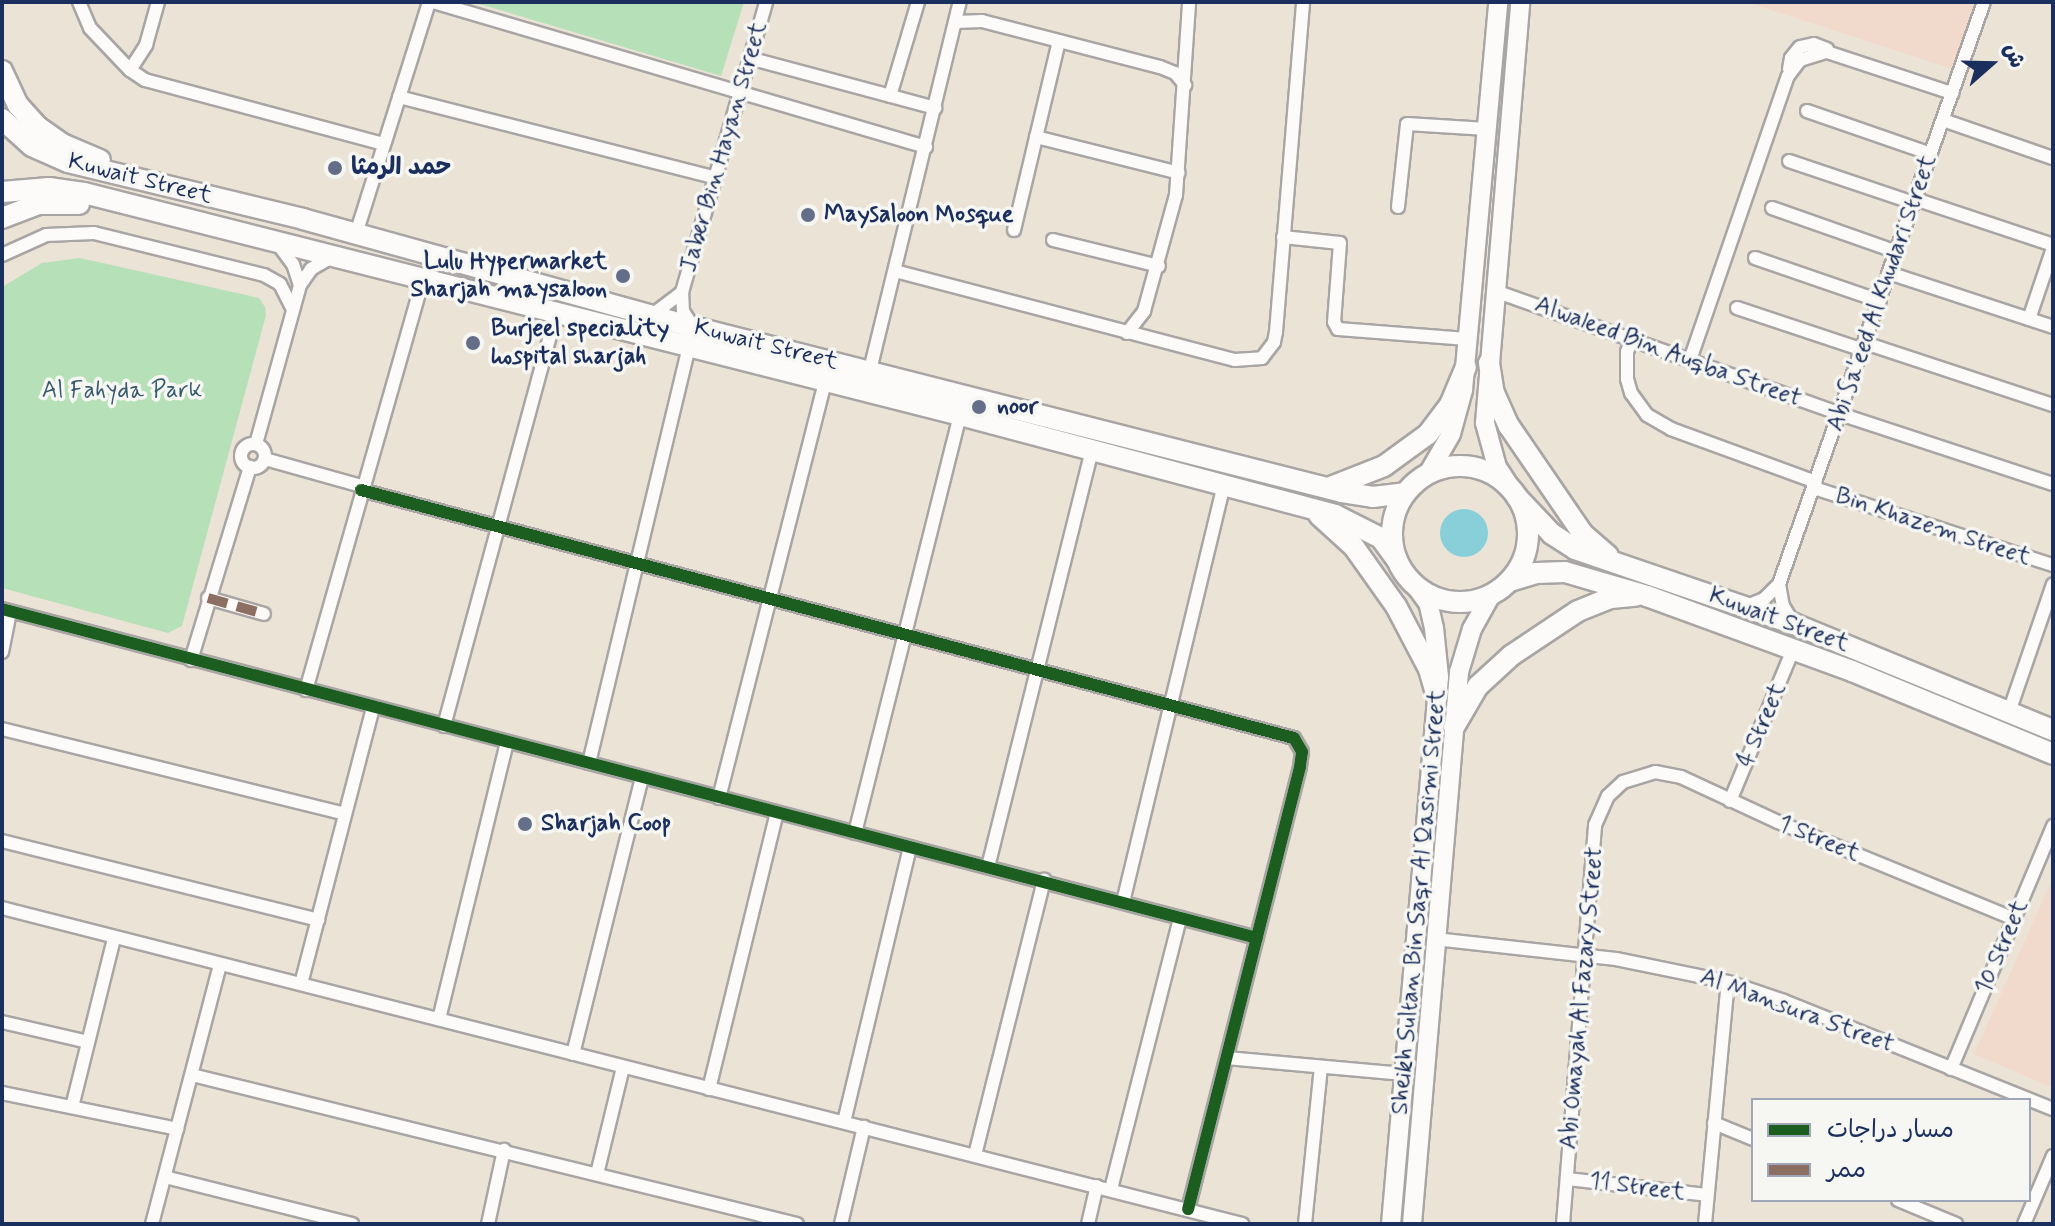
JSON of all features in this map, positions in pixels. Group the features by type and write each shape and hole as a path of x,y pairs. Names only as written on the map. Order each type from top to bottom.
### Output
{"main road":[{"path":"1428,474 1451,434 1463,390 1498,2"},
{"path":"1513,492 1492,474 1471,466 1449,466 1428,474 1405,493 1395,514 1392,538 1397,560 1415,585 1432,596 1451,602 1472,601 1491,595 1510,581 1523,558 1528,531 1513,492 1493,457 1485,423 1520,2"},
{"path":"1496,25 1499,72 1507,78 1513,75"},
{"path":"2,71 18,105 38,127 127,177"},
{"name":"Kuwait Street","path":"2,119 21,139 43,153 127,177 303,219 652,315 691,336 750,361 1335,515 1381,538 1397,560"},
{"name":"Kuwait Street","path":"2,192 49,188 123,203 557,310 799,353 1327,488 1373,497 1405,493"},
{"path":"2,218 51,203 98,206 123,203"},
{"path":"247,233 249,225 255,220 285,223 303,219"},
{"path":"750,361 766,359 799,365 803,361 799,353"},
{"path":"1489,363 1494,393 1509,426 1583,534 1625,566"},
{"path":"1327,488 1384,466 1428,434 1450,405 1466,367"},
{"name":"Kuwait Street","path":"1513,492 1563,542 1794,624 2053,730"},
{"path":"1310,508 1354,547 1396,606 1429,669 1437,697"},
{"name":"Kuwait Street","path":"1510,581 1536,573 1565,572 1647,596 1852,671 2053,754"},
{"name":"Sheikh Sultan Bin Saqr Al Qasimi Street","path":"1391,1224 1437,697 1434,628 1428,603 1415,585"},
{"name":"Sheikh Sultan Bin Saqr Al Qasimi Street","path":"1412,1224 1454,727 1464,650 1491,595"},
{"path":"1454,727 1478,686 1512,655 1594,604 1647,596"},
{"path":"1852,671 1847,662 1851,658 1893,672 1914,671"}],"street":[{"path":"79,2 90,28 130,70 153,84 384,144"},
{"path":"130,70 146,45 158,2"},
{"path":"356,234 428,2 926,147"},
{"name":"Jaber Bin Hayan Street","path":"691,336 683,311 682,292 766,2"},
{"path":"890,96 918,2"},
{"path":"870,370 960,2"},
{"path":"1127,333 1144,311 1159,266 1179,173 1189,2"},
{"path":"895,271 1235,360 1262,358 1274,342 1303,2"},
{"name":"Abi Sa'eed Al Khudari Street","path":"1779,584 1984,2"},
{"path":"956,22 982,21 1168,69 1185,85"},
{"path":"1014,230 1059,41"},
{"path":"1690,360 1788,76 1791,58 1800,47 1814,44 1952,93"},
{"path":"749,58 935,108"},
{"path":"399,97 714,177"},
{"path":"1807,111 1931,154"},
{"path":"1943,120 2053,158"},
{"path":"1398,207 1407,124 1487,129"},
{"path":"1036,137 1179,173"},
{"path":"1789,161 2053,246 2029,319"},
{"path":"1772,208 1897,252"},
{"path":"2,255 46,235 94,233 264,275 280,284 293,309"},
{"path":"1283,237 1340,243 1334,322 1338,329 1468,339"},
{"path":"273,239 288,255 300,285"},
{"path":"1053,240 1159,266"},
{"path":"256,444 300,285 319,263 338,256"},
{"path":"1755,258 1880,301"},
{"path":"1889,273 2053,327"},
{"path":"306,690 423,278"},
{"name":"Alwaleed Bin Auqba Street","path":"1495,291 1840,414 2053,484"},
{"name":"Jaber Bin Hayan Street","path":"652,315 682,292"},
{"path":"1737,308 2053,405"},
{"path":"444,726 557,310"},
{"path":"589,763 635,560 691,336"},
{"name":"Bin Khazem Street","path":"1632,340 1627,352 1627,379 1631,393 1647,415 1671,429 1815,485 2053,565"},
{"path":"719,798 825,382"},
{"path":"855,833 960,415"},
{"path":"256,444 262,448 265,459 257,467 250,467 243,462 242,451 248,445 256,444"},
{"path":"988,867 1092,450"},
{"path":"265,459 362,488 1171,704 1287,736 1300,744 1300,767 1188,1209"},
{"path":"191,660 250,467"},
{"path":"1123,902 1224,485"},
{"path":"1744,607 1764,599 1779,584"},
{"path":"1779,584 1783,606 1794,624"},
{"path":"2009,712 2053,584"},
{"path":"208,598 264,614"},
{"path":"2,652 6,610 1257,938"},
{"name":"4 Street","path":"1730,801 1793,650"},
{"path":"301,984 373,708"},
{"path":"2,729 345,814"},
{"path":"439,1019 507,742"},
{"name":"1 Street","path":"1623,782 1647,773 1663,773 2014,919"},
{"path":"573,1054 642,777"},
{"name":"Abi Omayah Al Fazary Street","path":"1563,1224 1587,955 1595,825 1608,796 1623,782"},
{"path":"709,1089 777,813"},
{"name":"10 Street","path":"1951,1069 2053,826"},
{"path":"2,841 318,920"},
{"path":"844,1122 910,847"},
{"path":"975,1155 1044,880"},
{"path":"2,908 1242,1224"},
{"path":"1111,1189 1180,918"},
{"path":"72,1107 114,938"},
{"name":"Al Mansura Street","path":"1435,939 1587,955 1659,966 1728,982 2025,1098"},
{"path":"152,1224 220,965"},
{"path":"1705,1224 1728,982"},
{"path":"2,1022 88,1042"},
{"path":"1227,1058 1403,1074"},
{"path":"597,1174 623,1067"},
{"path":"1305,1224 1321,1067"},
{"path":"192,1075 797,1224"},
{"path":"2,1093 177,1129"},
{"name":"Al Mansura Street","path":"2031,1100 2053,1109"},
{"path":"1714,1123 1751,1138"},
{"path":"841,1224 864,1127"},
{"path":"488,1224 504,1150"},
{"path":"2024,1224 2053,1156"},
{"path":"165,1177 352,1224"},
{"name":"11 Street","path":"1567,1179 1707,1195"},
{"path":"1088,1224 1097,1186"},
{"path":"1903,1202 1956,1224"}],"shaded area":[{"path":"1746,2 1981,2 1956,70"},
{"path":"2053,878 2053,1088 1974,1054"}],"green space":[{"path":"473,2 744,2 721,76"},
{"name":"Al Fahyda Park","path":"80,258 259,298 265,307 266,315 182,626 168,633 2,588 2,287 42,263"}],"water":[{"path":"1464,509 1481,516 1488,533 1481,550 1464,557 1447,550 1440,533 1447,516"}],"marked path":[{"path":"208,598 264,614"}],"cycle path":[{"path":"361,490 1294,738 1302,752 1300,767 1188,1209"},
{"path":"2,609 1257,938"}],"place":[{"name":"حمد الرمثا","path":"335,168"},
{"name":"Maysaloon Mosque","path":"808,215"},
{"name":"Lulu Hypermarket Sharjah maysaloon","path":"623,276"},
{"name":"Burjeel speciality hospital sharjah","path":"473,343"},
{"name":"noor","path":"979,407"},
{"name":"Sharjah Coop","path":"525,824"}]}
